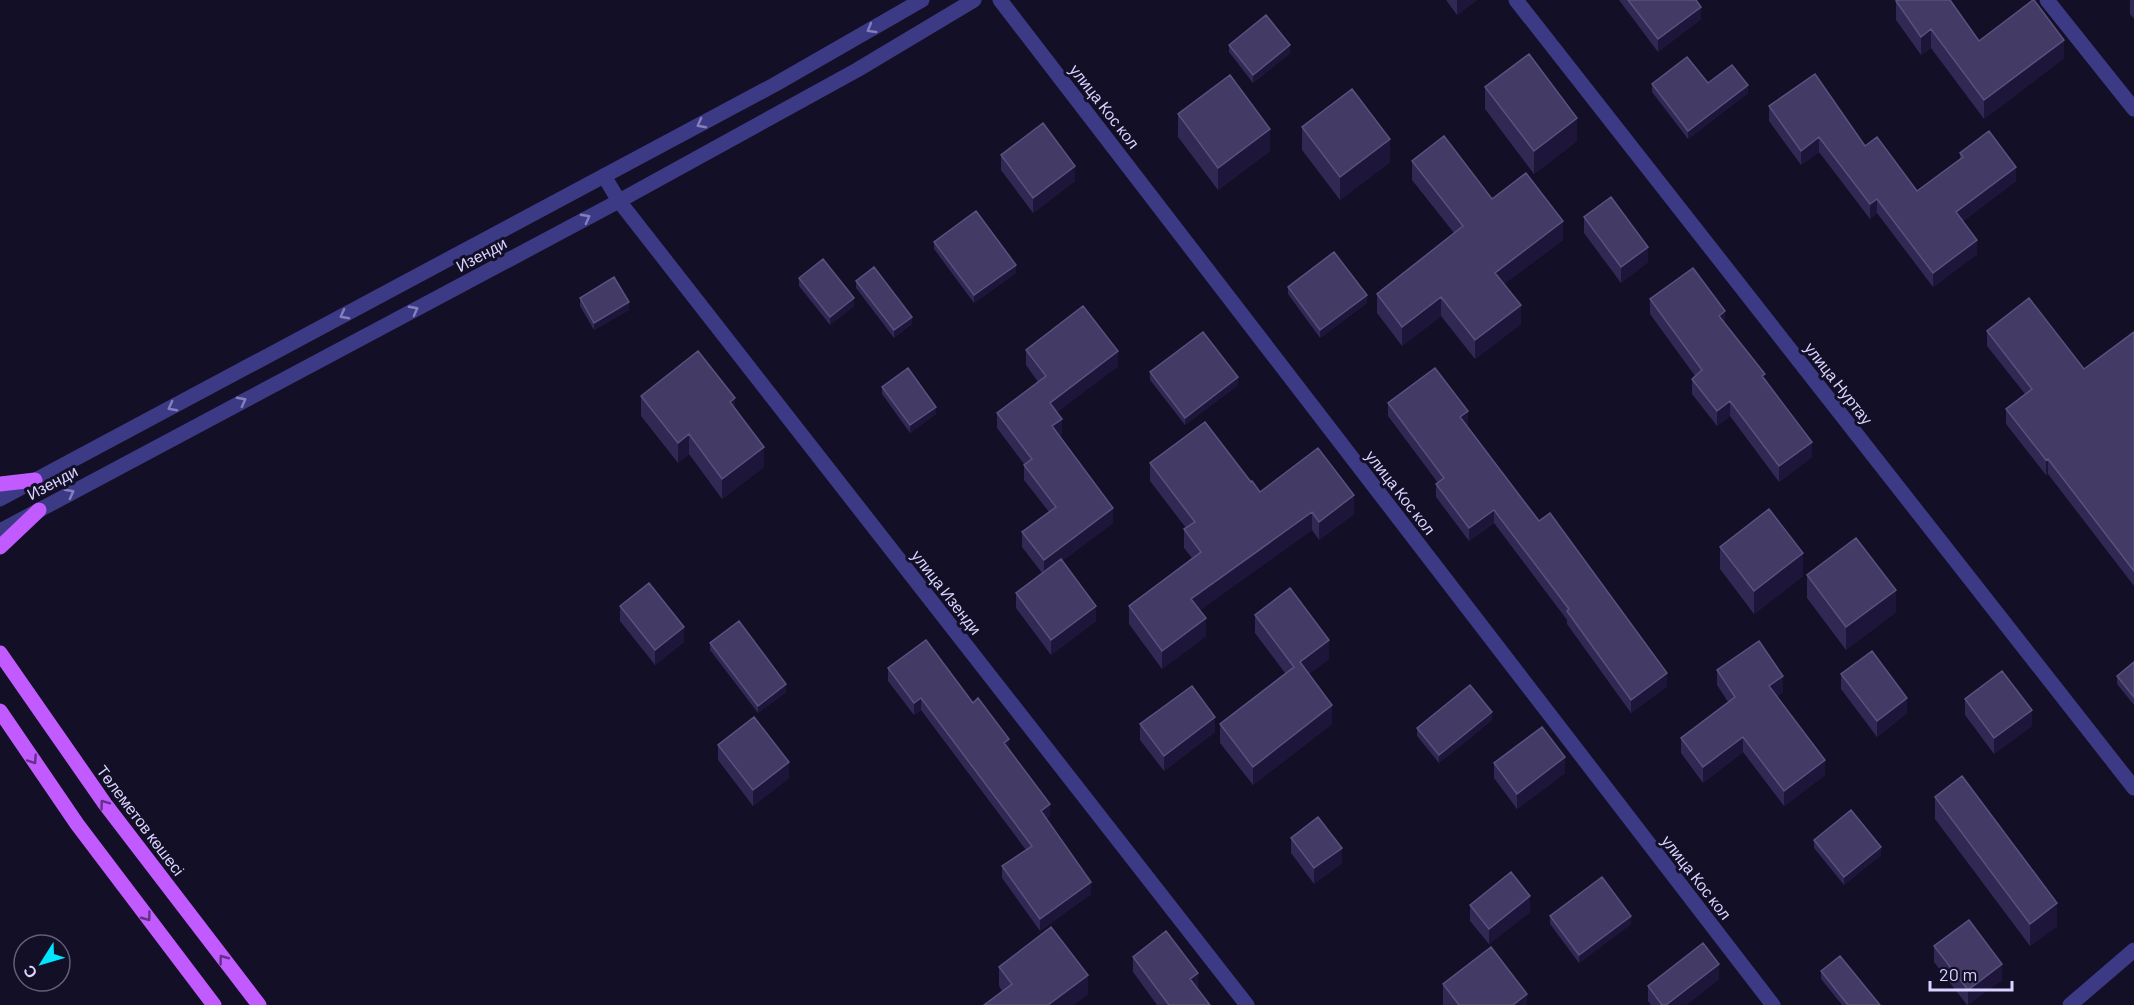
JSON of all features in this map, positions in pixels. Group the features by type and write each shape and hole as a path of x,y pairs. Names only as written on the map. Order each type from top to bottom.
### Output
{"main road":[{"path":"0,484 34,480"},
{"path":"0,547 39,510"},
{"path":"0,646 13,673"},
{"name":"Төлеметов көшесі","path":"0,653 105,804 258,1005"},
{"path":"0,711 77,824 214,1005"}],"street":[{"name":"Изенди","path":"0,499 774,85 922,0"},
{"name":"Изенди","path":"0,531 619,201 857,70 974,0"},
{"name":"улица Кос кол","path":"1000,0 1773,1005"},
{"name":"улица Нуртау","path":"1516,0 2134,788"},
{"path":"2047,0 2134,109"},
{"name":"улица Изенди","path":"604,176 619,201 1247,1005"},
{"path":"2070,1005 2134,950"}],"building":[{"path":"1628,0 1696,0 1701,7 1658,39"},
{"path":"1950,0 1979,41 2034,0 2064,40 1984,100 1931,29 1921,37 1896,1"},
{"path":"1266,15 1290,45 1253,75 1229,45"},
{"path":"1529,54 1577,118 1534,151 1485,87"},
{"path":"1687,57 1708,83 1732,65 1748,85 1688,131 1652,84"},
{"path":"1815,74 1865,146 1877,137 1917,191 1963,157 1960,153 1989,131 2016,167 1956,212 1977,240 1933,273 1877,199 1870,204 1819,137 1801,151 1769,106"},
{"path":"1230,75 1270,129 1218,168 1178,114"},
{"path":"1352,89 1390,139 1340,177 1302,127"},
{"path":"1043,123 1075,166 1033,198 1001,155"},
{"path":"1444,136 1492,199 1526,173 1563,221 1495,273 1521,305 1475,340 1441,297 1402,327 1377,294 1463,226 1412,161"},
{"path":"1611,197 1648,247 1621,267 1584,217"},
{"path":"976,211 1016,265 974,295 934,242"},
{"path":"1334,252 1367,295 1320,330 1288,287"},
{"path":"823,259 854,298 830,317 799,278"},
{"path":"874,267 912,317 894,330 856,281"},
{"path":"1693,268 1725,311 1719,316 1765,374 1762,376 1812,442 1779,466 1730,401 1717,411 1692,379 1702,370 1650,299"},
{"path":"614,277 629,302 594,323 580,298"},
{"path":"2029,298 2084,369 2134,332 2134,571 2048,459 2046,460 2006,409 2032,389 1987,331"},
{"path":"1083,306 1118,351 1050,403 1062,419 1052,426 1113,508 1044,560 1022,532 1056,507 1024,465 1032,459 997,413 1046,376 1026,350"},
{"path":"1203,332 1238,377 1185,418 1150,372"},
{"path":"698,351 735,398 730,402 764,447 722,479 689,434 678,443 641,396"},
{"path":"908,368 936,407 910,425 882,387"},
{"path":"1435,368 1468,411 1460,417 1539,521 1550,513 1667,673 1631,700 1567,611 1569,609 1494,510 1469,528 1436,484 1444,478 1388,403"},
{"path":"1205,422 1260,492 1318,448 1354,495 1319,522 1312,512 1191,599 1206,618 1162,651 1129,606 1201,552 1184,529 1195,522 1150,463"},
{"path":"1769,509 1803,553 1754,591 1720,547"},
{"path":"1856,538 1896,590 1846,627 1807,575"},
{"path":"1061,559 1096,606 1051,640 1016,593"},
{"path":"649,583 684,627 655,650 620,606"},
{"path":"1290,588 1329,640 1300,662 1332,705 1253,767 1220,724 1294,667 1255,615"},
{"path":"739,621 786,684 758,706 710,643"},
{"path":"926,640 973,703 978,698 1009,739 1004,743 1050,804 1041,811 1091,882 1040,919 1002,866 1032,846 921,698 914,703 888,668"},
{"path":"1759,641 1783,676 1769,686 1825,760 1784,791 1743,737 1703,767 1681,738 1735,697 1717,670"},
{"path":"1872,651 1907,698 1877,721 1841,674"},
{"path":"2134,662 2134,697 2117,676"},
{"path":"2002,671 2032,710 1994,738 1965,699"},
{"path":"1470,685 1492,712 1439,755 1417,728"},
{"path":"1192,686 1215,717 1164,756 1140,724"},
{"path":"754,717 789,762 753,790 718,745"},
{"path":"1542,727 1565,757 1517,794 1494,763"},
{"path":"1962,776 2057,903 2030,924 1935,797"},
{"path":"1851,810 1881,847 1844,877 1814,840"},
{"path":"1318,817 1342,848 1314,868 1291,838"},
{"path":"1511,872 1530,896 1489,929 1470,905"},
{"path":"1602,877 1631,916 1579,955 1550,916"},
{"path":"1969,920 2002,964 1968,990 1934,946"},
{"path":"1051,927 1088,975 1048,1005 984,1005 1012,984 999,967"},
{"path":"1166,931 1198,973 1190,979 1210,1005 1169,1005 1133,957"},
{"path":"1703,943 1719,964 1666,1005 1662,1005 1648,986"},
{"path":"1491,947 1527,994 1513,1005 1459,1005 1443,984"},
{"path":"1840,956 1880,1005 1848,1005 1821,971"}]}
